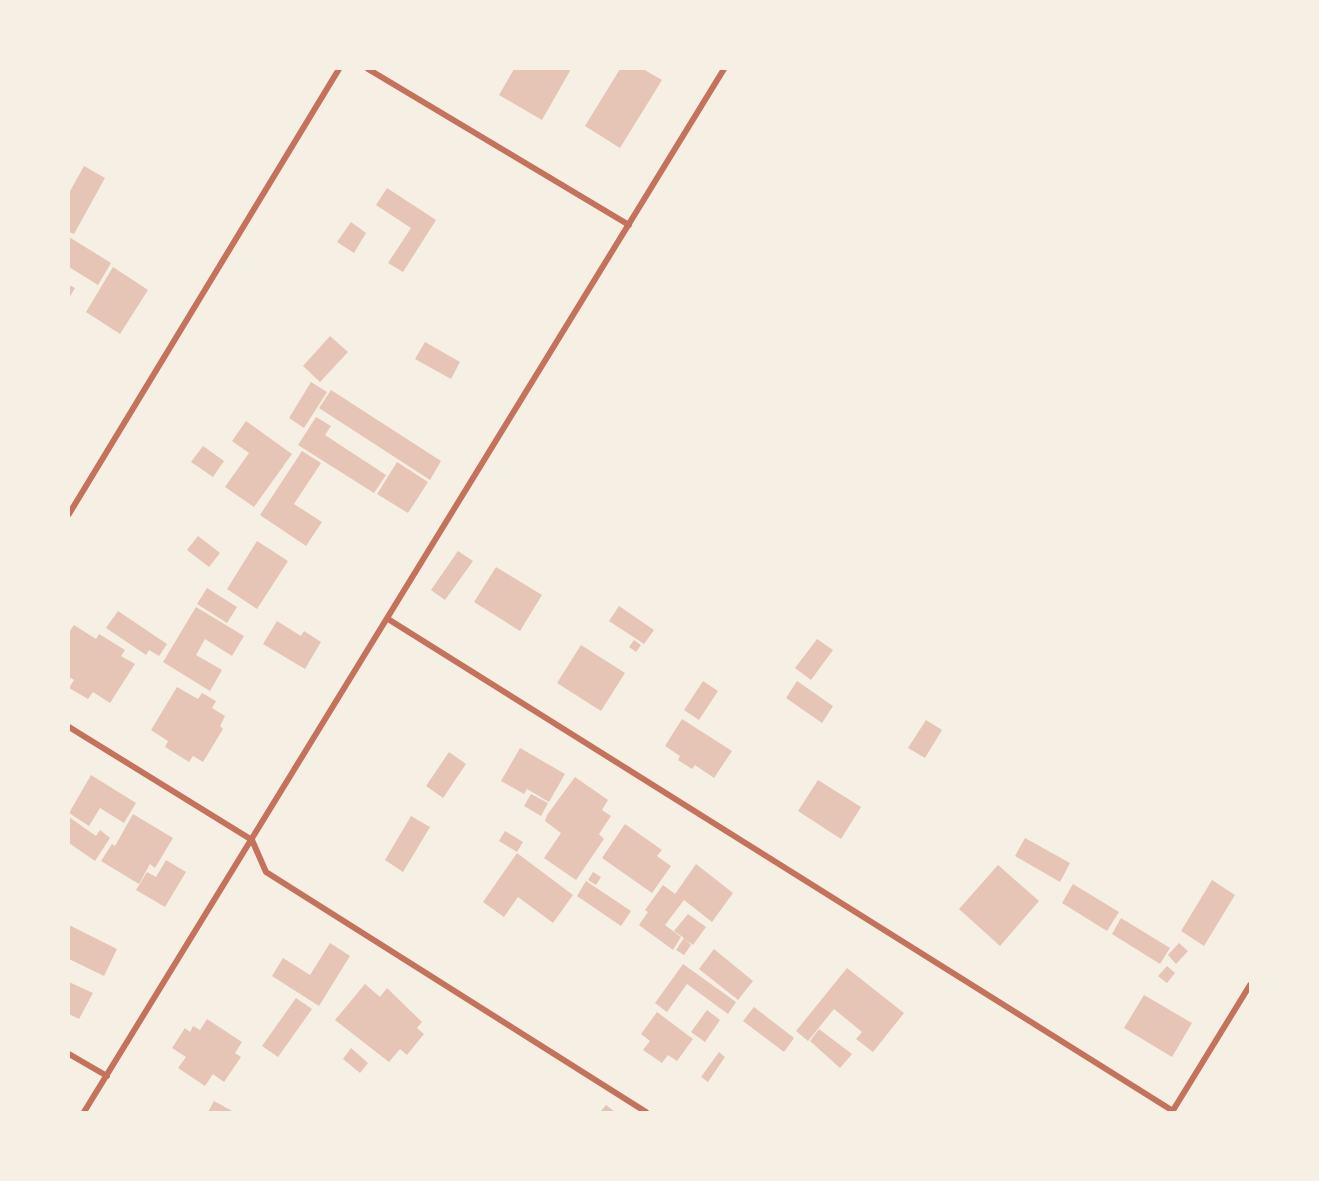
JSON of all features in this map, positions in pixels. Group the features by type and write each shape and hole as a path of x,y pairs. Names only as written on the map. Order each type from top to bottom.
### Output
{"street":[{"path":"69,514 339,69"},
{"path":"368,69 629,225"},
{"path":"84,1112 724,69"},
{"path":"388,619 1172,1112 1250,985"},
{"path":"69,727 252,840 266,873 646,1112"},
{"path":"69,1054 107,1076"}],"building":[{"path":"514,69 571,69 542,120 499,95"},
{"path":"620,69 643,69 662,80 620,148 585,126"},
{"path":"84,166 105,178 74,234 69,232 69,193"},
{"path":"387,188 436,220 403,272 388,263 411,228 376,205"},
{"path":"351,222 366,233 354,253 337,242"},
{"path":"69,237 111,263 98,285 69,267"},
{"path":"113,267 148,290 120,334 86,312"},
{"path":"69,285 75,288 69,298"},
{"path":"330,336 348,352 320,382 303,366"},
{"path":"425,342 460,362 451,379 415,359"},
{"path":"311,382 327,392 304,428 289,418"},
{"path":"331,390 441,461 430,480 319,408"},
{"path":"316,417 331,426 325,435 386,475 374,493 298,445"},
{"path":"246,421 292,454 254,507 225,487 249,453 232,441"},
{"path":"203,446 224,461 213,477 191,462"},
{"path":"302,451 321,463 294,504 322,522 306,546 260,515"},
{"path":"397,462 428,482 408,513 377,494"},
{"path":"198,536 220,553 209,567 187,550"},
{"path":"257,541 288,561 257,609 227,589"},
{"path":"458,551 473,561 445,600 431,590"},
{"path":"496,567 542,595 520,631 474,602"},
{"path":"207,588 237,607 227,623 197,604"},
{"path":"619,606 654,630 644,644 609,621"},
{"path":"196,607 244,636 232,656 205,639 196,655 222,670 210,691 163,662"},
{"path":"118,611 167,644 159,656 149,650 146,655 106,628"},
{"path":"277,621 301,636 304,631 321,642 305,669 263,644"},
{"path":"74,625 96,639 99,634 125,650 121,656 135,664 110,703 93,692 88,699 69,688 74,680 69,677 69,632"},
{"path":"817,639 833,650 811,680 795,668"},
{"path":"634,640 641,645 636,652 629,647"},
{"path":"581,645 625,673 601,711 557,683"},
{"path":"703,681 718,691 699,720 684,710"},
{"path":"797,681 833,706 822,723 786,698"},
{"path":"177,687 198,699 202,693 216,701 212,708 225,716 220,726 223,729 203,762 193,756 189,762 165,747 168,741 151,730"},
{"path":"682,719 732,751 714,778 695,765 692,769 678,760 680,756 665,746"},
{"path":"926,720 942,730 925,758 908,748"},
{"path":"520,748 565,774 549,802 527,789 524,794 501,781"},
{"path":"449,752 466,764 443,798 426,786"},
{"path":"91,775 136,803 124,823 100,808 89,826 69,813"},
{"path":"575,777 608,800 602,810 611,816 599,834 604,839 576,880 544,858 561,833 545,821 547,815"},
{"path":"818,780 861,807 841,839 798,811"},
{"path":"531,794 548,803 541,816 524,806"},
{"path":"133,814 173,838 155,868 150,864 139,884 101,861 112,844 115,846"},
{"path":"411,816 430,827 403,872 385,860"},
{"path":"69,817 96,836 100,830 110,838 95,861 69,843"},
{"path":"625,824 662,850 657,856 671,866 652,893 602,858"},
{"path":"505,831 523,842 517,852 499,841"},
{"path":"1025,838 1070,863 1060,882 1015,856"},
{"path":"517,853 573,895 553,923 518,897 504,917 483,902"},
{"path":"166,860 186,872 165,907 136,890 147,872 156,877"},
{"path":"696,864 733,893 712,922 684,900 665,925 681,937 673,950 639,925 648,912 645,910 663,885 675,894"},
{"path":"998,865 1039,901 1000,946 959,909"},
{"path":"593,872 601,877 596,885 588,880"},
{"path":"1212,880 1235,895 1204,946 1181,931"},
{"path":"586,881 631,911 621,926 577,896"},
{"path":"1073,884 1119,912 1107,931 1062,903"},
{"path":"688,914 706,927 693,945 686,940 691,945 684,955 676,950 684,938 674,931"},
{"path":"1121,918 1170,948 1160,964 1112,934"},
{"path":"69,925 117,949 104,976 69,959"},
{"path":"330,943 350,956 319,1006 272,976 283,958 310,975"},
{"path":"1179,943 1188,951 1176,964 1168,955"},
{"path":"714,949 753,981 738,1000 699,969"},
{"path":"683,964 736,1002 728,1014 687,984 667,1012 655,1003"},
{"path":"1167,966 1175,973 1167,983 1158,976"},
{"path":"847,968 904,1013 873,1052 856,1039 862,1032 834,1009 808,1041 796,1031"},
{"path":"69,982 93,993 79,1019 69,1014"},
{"path":"365,984 380,997 387,988 422,1022 417,1028 424,1034 407,1055 400,1049 389,1062 335,1020"},
{"path":"1144,995 1192,1023 1172,1057 1124,1028"},
{"path":"296,998 312,1009 278,1057 262,1046"},
{"path":"754,1007 794,1038 784,1052 743,1021"},
{"path":"707,1010 720,1020 705,1042 691,1032"},
{"path":"657,1012 693,1039 677,1061 668,1055 662,1063 643,1050 650,1041 641,1034"},
{"path":"207,1019 242,1042 235,1053 241,1057 224,1082 213,1074 205,1086 178,1068 186,1057 172,1048 185,1028 190,1032 193,1026 200,1030"},
{"path":"819,1029 852,1054 840,1068 810,1041"},
{"path":"351,1048 368,1063 360,1073 343,1059"},
{"path":"719,1052 725,1057 708,1082 701,1077"},
{"path":"214,1101 234,1112 208,1112"},
{"path":"606,1105 615,1112 600,1112"}]}
